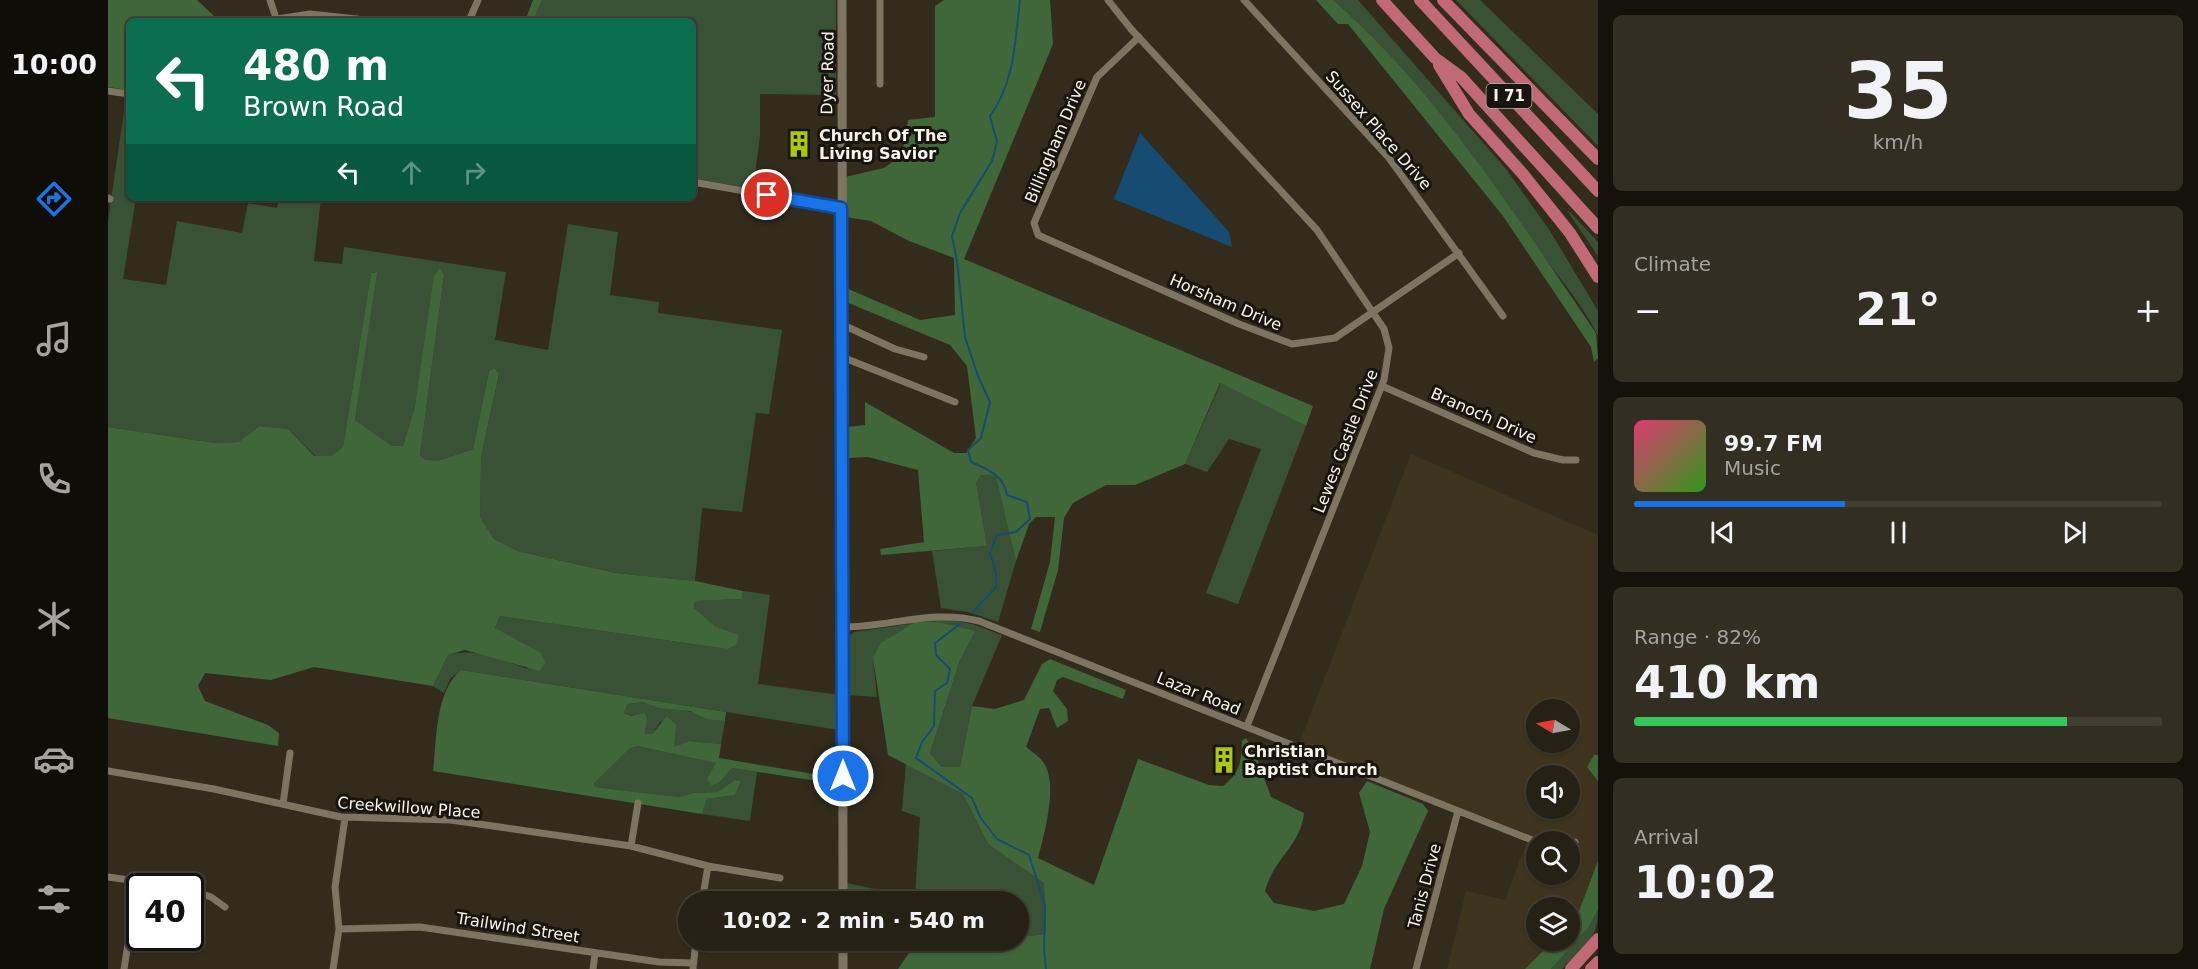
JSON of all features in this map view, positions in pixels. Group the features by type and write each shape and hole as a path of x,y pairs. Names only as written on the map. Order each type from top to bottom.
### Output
{"highway":[{"name":"I 71","path":"1382,0 1435,58 1461,77 1598,228"},
{"name":"I 71","path":"1420,0 1598,191"},
{"path":"1443,0 1598,159"},
{"path":"1435,58 1469,114 1522,173 1570,233 1598,277"},
{"path":"1588,949 1598,935"},
{"path":"1571,969 1598,939"},
{"path":"1591,969 1598,962"}],"street":[{"path":"270,0 276,18"},
{"path":"471,18 478,0"},
{"name":"Dyer Road","path":"842,0 843,891"},
{"path":"880,0 880,84"},
{"name":"Lewes Castle Drive","path":"1108,0 1139,37 1317,230 1384,329 1389,348 1388,370 1382,386 1246,726"},
{"name":"Sussex Place Drive","path":"1244,0 1389,158 1503,316"},
{"path":"288,18 310,14 348,18"},
{"name":"Billingham Drive","path":"1038,235 1034,223 1097,77 1139,37"},
{"path":"108,90 126,93"},
{"path":"696,183 841,208"},
{"name":"Horsham Drive","path":"1038,235 1239,324 1292,344 1335,338 1459,253"},
{"path":"841,324 895,349 924,357"},
{"path":"842,357 955,402"},
{"name":"Branoch Drive","path":"1382,386 1534,453 1563,460 1576,460"},
{"name":"Lazar Road","path":"843,627 864,627 938,615 966,618 1526,838"},
{"path":"283,804 290,753"},
{"name":"Creekwillow Place","path":"108,771 214,789 345,818 451,820 632,846 708,866 780,878"},
{"path":"632,846 638,803"},
{"name":"Tanis Drive","path":"1416,969 1458,811"},
{"path":"333,969 339,929 335,887 345,818"},
{"path":"704,891 708,866"},
{"path":"108,877 126,879"},
{"path":"204,894 212,897 225,907"},
{"name":"Trailwind Street","path":"339,929 430,928 693,966"},
{"path":"124,969 127,951"},
{"path":"693,966 695,951"},
{"path":"843,951 843,969"},
{"path":"593,969 595,953"}],"shaded area":[{"path":"1411,454 1598,535 1598,755 1594,755 1598,781 1598,861 1580,908 1580,897 1526,897 1526,951 1543,951 1525,969 1447,969 1466,891 1505,900 1526,843 1526,885 1580,885 1580,831 1526,831 1526,834 1299,744"}],"green space":[{"path":"108,0 197,0 213,15 214,18 126,18 126,90 108,87"},
{"path":"533,0 542,0 534,18 526,18"},
{"path":"542,0 836,0 836,95 760,94 760,136 753,189 696,179 696,18 534,18"},
{"path":"944,0 1050,0 1053,44 964,259 1313,406 1306,426 1220,383 1185,464 1135,485 1106,485 1073,503 1064,518 1058,570 1040,632 1031,629 1050,562 1055,517 1036,517 1029,524 1016,561 996,476 981,475 976,482 987,546 881,555 880,549 924,542 918,470 868,457 847,458 847,427 865,425 865,402 954,453 966,453 976,438 967,366 950,345 846,302 846,288 920,320 955,315 954,258 909,241 871,221 846,217 845,177 884,168 902,155 908,120 935,117 935,6"},
{"path":"1316,0 1333,0 1370,35 1441,115 1506,202 1596,333 1598,358 1594,362 1591,347 1503,216 1348,24 1338,24"},
{"path":"1333,0 1358,0 1506,169 1550,231 1598,311 1598,336 1577,301 1440,116 1389,55"},
{"path":"1456,0 1480,0 1598,114 1598,146"},
{"path":"126,98 126,201 136,201 123,279 166,285 177,221 242,233 248,203 277,208 278,201 321,201 314,261 342,264 344,247 506,272 495,340 548,350 568,224 618,232 610,295 659,302 658,313 782,330 769,414 756,413 742,512 702,508 695,581 616,573 517,551 494,539 480,517 481,457 499,375 494,368 489,371 473,449 438,461 425,461 420,455 444,275 440,268 415,406 403,446 392,446 355,420 376,272 371,273 343,447 331,456 315,456 288,429 261,426 240,442 215,443 108,427 108,221"},
{"path":"1568,212 1598,242 1598,256"},
{"path":"440,268 444,275 420,455 425,460 438,461 473,449 489,371 494,368 499,374 481,457 480,517 494,539 517,551 616,573 695,581 743,591 742,599 695,601 694,608 715,626 739,635 736,645 727,649 500,616 495,628 541,653 545,663 540,671 465,650 448,655 433,686 314,667 271,680 205,673 198,686 205,701 268,725 279,733 278,746 108,718 108,427 215,443 239,442 260,426 288,429 314,456 331,456 343,447 371,273 377,272 355,420 392,446 403,446 415,406 434,276"},
{"path":"1221,383 1306,426 1238,604 1206,593 1261,449 1229,439 1207,472 1185,464"},
{"path":"981,475 997,476 1016,561 998,622 968,612 941,608 932,551 987,546 976,482"},
{"path":"743,591 770,595 758,684 840,695 839,730 461,670 450,679 444,693 433,686 448,655 458,653 488,655 528,669 502,633 495,628 500,616 727,649 739,635 715,626 694,608 695,601 742,599"},
{"path":"943,619 972,624 1002,635 972,706 960,767 942,767 930,753 960,660 974,631 873,658 877,697 846,695 848,637 854,632"},
{"path":"917,621 942,623 975,631 960,660 930,753 942,767 960,767 972,706 995,709 1024,700 1042,664 1050,659 1126,690 1123,699 1063,677 1057,680 1053,691 1067,709 1068,721 1057,728 1049,708 1040,709 1026,747 1043,762 1050,782 1049,809 1038,858 1094,885 1138,759 1209,785 1223,786 1236,772 1240,761 1242,741 1246,738 1254,750 1271,797 1304,813 1298,834 1274,869 1265,891 1274,903 1314,911 1344,904 1362,866 1370,832 1359,793 1367,781 1423,804 1428,811 1384,909 1370,969 898,969 910,951 1029,951 1029,936 1046,934 1044,883 988,844 963,794 888,755 873,658 881,643"},
{"path":"461,670 726,712 725,721 707,719 690,711 660,708 642,702 627,704 624,713 632,716 645,713 647,720 645,734 652,734 667,716 676,725 674,747 689,741 721,744 719,758 831,777 830,783 732,768 719,783 711,785 707,779 716,763 637,746 629,749 594,783 595,787 679,797 693,793 717,792 735,780 741,781 735,795 707,799 702,814 433,771 442,703 452,679"},
{"path":"642,702 725,721 721,744 689,741 674,747 661,721 652,734 645,734 647,720 624,713 627,704"},
{"path":"637,746 717,763 719,783 732,768 757,772 750,821 702,814 707,799 735,795 741,781 735,780 717,792 693,793 679,797 595,787 594,782 629,749"},
{"path":"1594,755 1598,755 1598,781 1587,767"},
{"path":"906,763 963,794 988,844 1044,883 1046,934 1029,936 1029,891 915,891 920,817 902,811"},
{"path":"1598,861 1598,910 1580,937 1580,908"},
{"path":"847,883 883,891 847,891"},
{"path":"1598,910 1592,937 1580,951 1580,937"},
{"path":"1543,951 1567,951 1551,969 1525,969"},
{"path":"1567,951 1580,951 1562,969 1551,969"}],"water":[{"path":"1140,133 1229,232 1232,247 1114,199"}],"waterway":[{"path":"972,613 996,587 996,573 990,553 997,535 1016,532 1030,519 1027,502 1007,495 999,478 971,462 968,450 981,438 990,402 978,376 965,337 952,236 960,213 992,161 997,142 990,116 1005,89 1009,75 1020,0"},
{"path":"960,624 935,643 936,655 950,669 947,683 935,691 934,726 922,742 916,758 972,798 980,817 997,839 1029,855 1045,905 1046,969"}],"place":[{"name":"Church Of The Living Savior","path":"799,144"},
{"name":"Christian Baptist Church","path":"1224,760"}],"route":[{"path":"767,195 841,208 843,776"}]}
